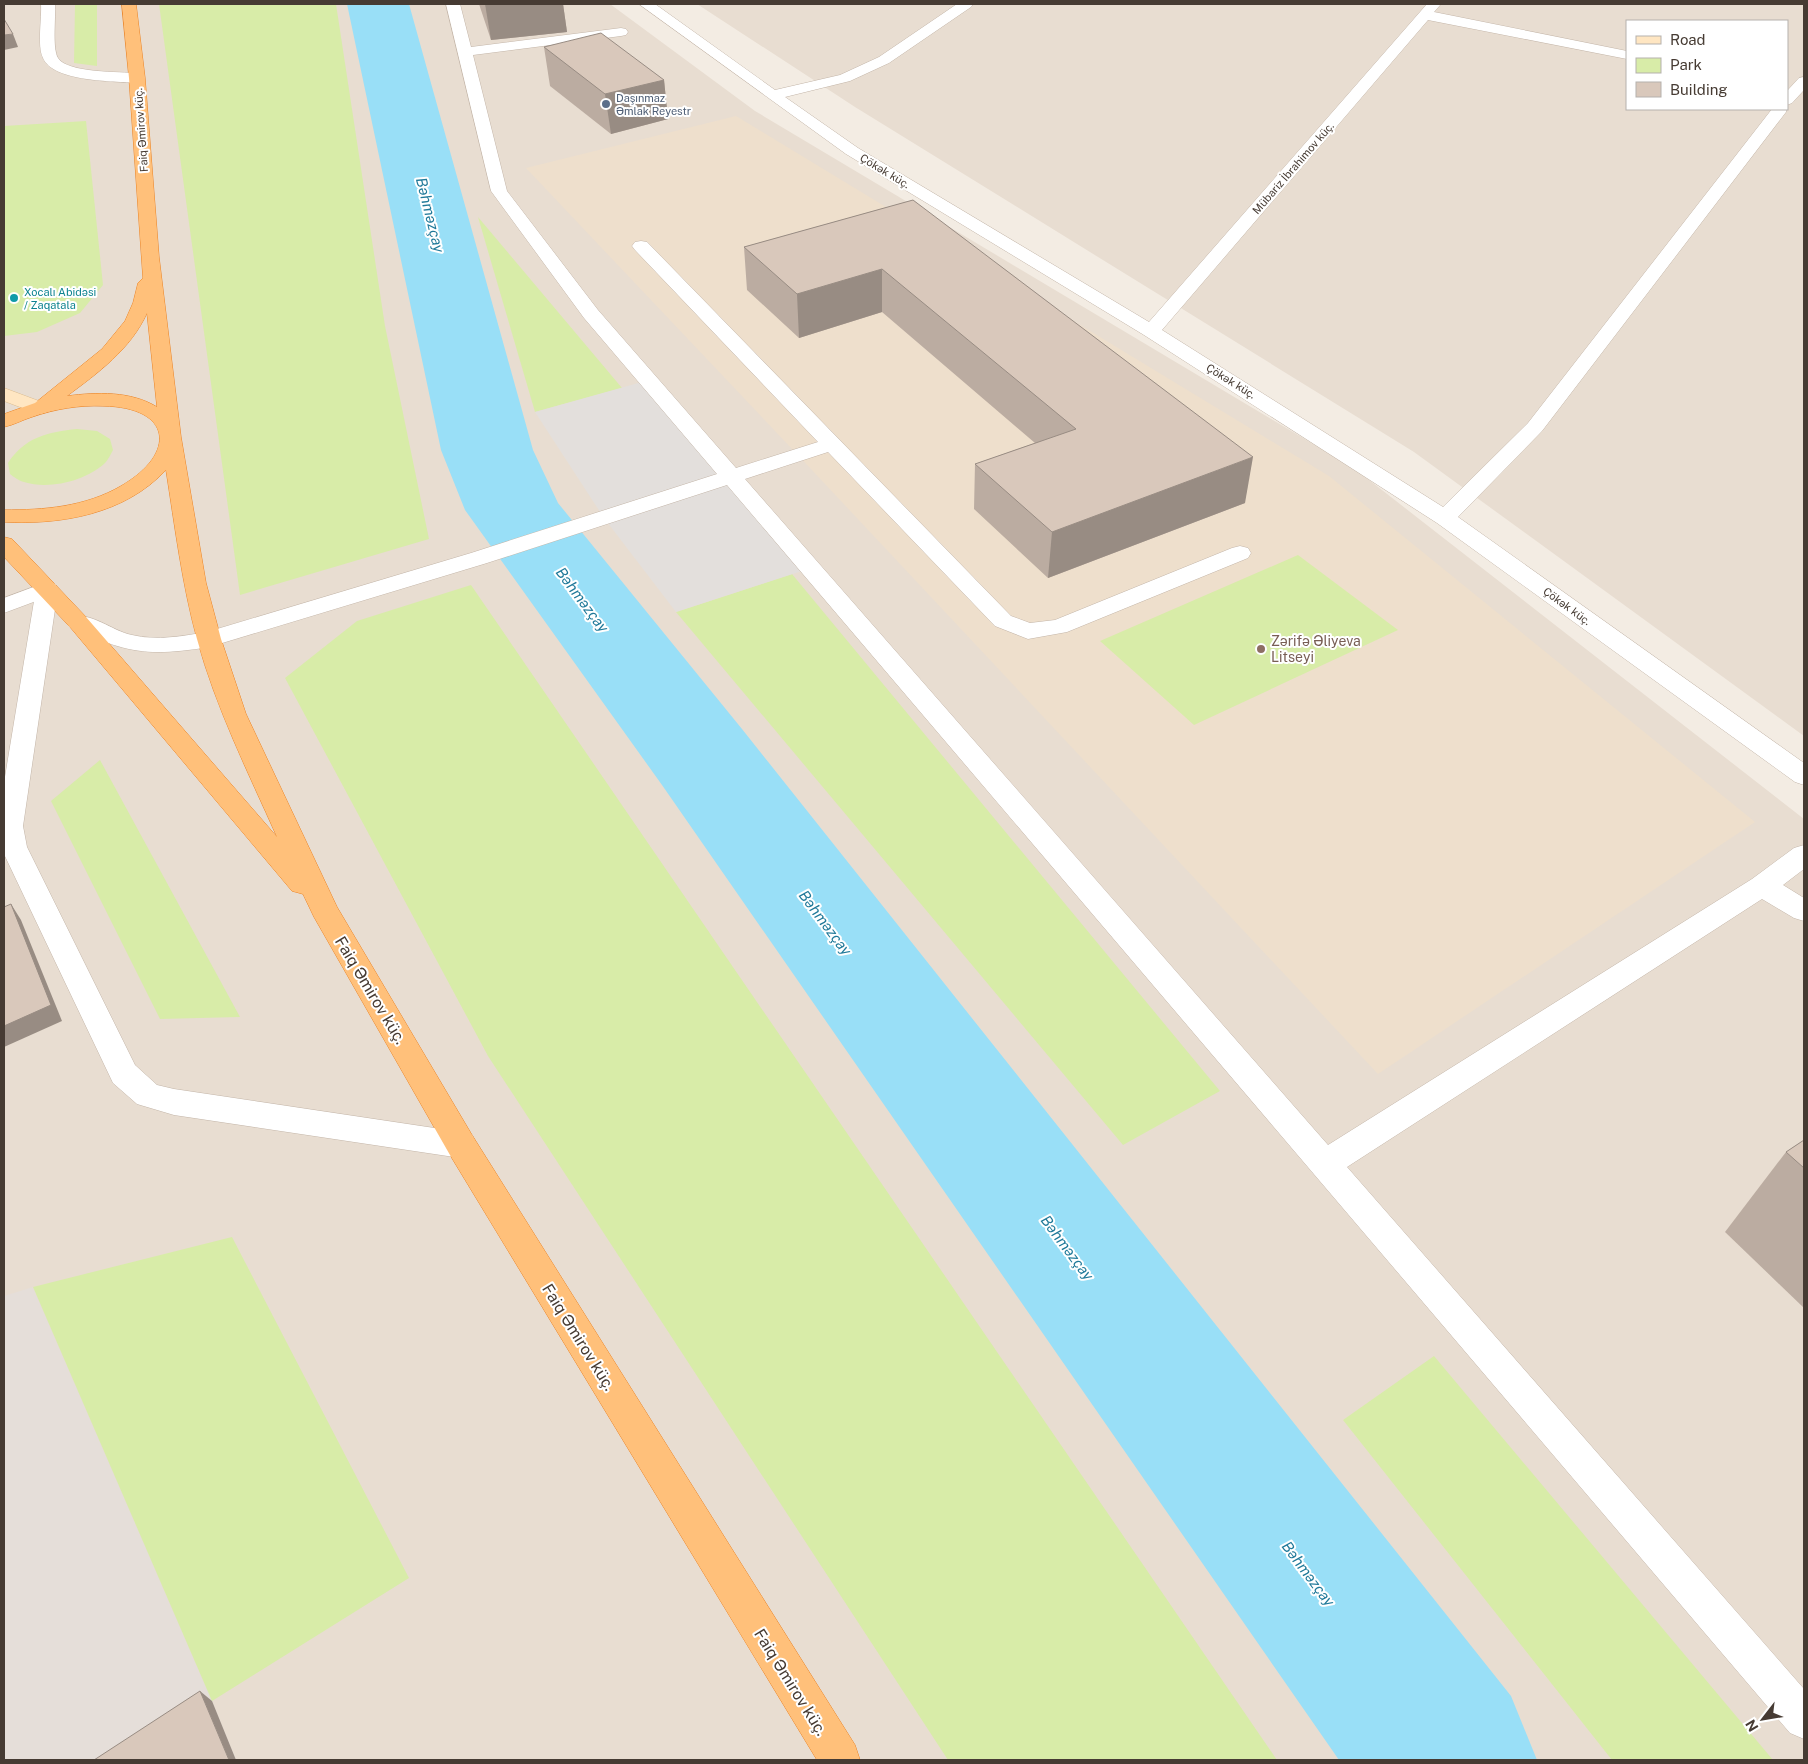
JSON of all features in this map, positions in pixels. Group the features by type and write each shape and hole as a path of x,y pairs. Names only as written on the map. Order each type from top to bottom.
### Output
{"highway":[{"name":"Faiq Əmirov küç.","path":"129,4 137,78 150,257"},
{"path":"40,408 87,371 122,340 138,317 146,292 150,257"},
{"path":"150,257 171,437 194,583 209,639 234,714 324,910"},
{"path":"4,421 40,408 86,400 101,400 129,403 151,410 165,422 171,437 167,454 154,472 132,488 104,502 70,512 37,517 4,516"},
{"path":"4,544 78,622 324,910"},
{"name":"Faiq Əmirov küç.","path":"324,910 461,1145 840,1760"}],"main road":[{"path":"4,394 40,408"}],"street":[{"path":"48,4 50,58 57,66 70,72 137,78"},
{"path":"453,4 498,191 591,314 1804,1719"},
{"name":"Çökək küç.","path":"646,4 775,95 814,126 852,151 1151,331 1445,518 1804,776"},
{"path":"775,95 845,78 884,60 966,4"},
{"path":"1430,10 1626,55"},
{"name":"Mübariz İbrahimov küç.","path":"1151,331 1430,10"},
{"path":"465,52 622,32"},
{"path":"1445,518 1535,427 1779,110"},
{"path":"641,246 1003,621 1028,631 1059,627 1240,553"},
{"path":"78,622 120,640 147,646 175,645 209,639 479,558 832,444"},
{"path":"4,606 47,589"},
{"path":"47,589 10,826 14,847 124,1074 148,1095 174,1102 461,1145"},
{"path":"1325,1164 1762,886 1804,855"},
{"path":"1762,886 1804,911"}],"shaded area":[{"path":"4,4 610,4 755,111 1355,469 1804,819 1804,1760 4,1760"},
{"path":"697,4 1804,4 1804,736 1414,452 855,107"},
{"name":"Zərifə Əliyeva Litseyi","path":"736,116 1329,476 1755,822 1378,1074 526,168"},
{"path":"649,380 811,568 676,612 604,518 535,412"},
{"path":"33,1287 236,1760 4,1760 4,1296"}],"green space":[{"path":"75,4 97,4 97,66 74,63"},
{"path":"159,4 336,4 385,326 429,539 240,595"},
{"path":"86,121 103,285 80,313 37,332 4,336 4,126"},
{"path":"478,217 622,388 535,412"},
{"path":"77,429 97,431 110,439 113,450 106,462 97,469 78,479 45,485 22,481 10,474 8,463 22,447 47,434"},
{"path":"1298,555 1398,630 1194,725 1100,641"},
{"path":"792,574 1220,1091 1123,1145 676,612"},
{"path":"471,585 1277,1760 948,1760 488,1056 285,678 357,621"},
{"path":"100,760 240,1017 160,1019 51,801"},
{"path":"232,1237 409,1578 212,1701 33,1287"},
{"path":"1434,1356 1773,1760 1612,1760 1343,1420"}],"building":[{"path":"4,19 13,34 4,35"},
{"path":"601,33 664,80 605,94 544,47"},
{"path":"913,200 1253,457 1052,532 975,464 1076,429 882,269 797,294 744,247"},
{"path":"11,904 51,1005 4,1026 4,907"},
{"path":"1804,1140 1804,1168 1786,1152"},
{"path":"200,1691 229,1760 94,1760"}],"waterway":[{"name":"Bəhməzçay","path":"378,4 487,450 513,510 702,757 1447,1760"}],"place":[{"name":"Daşınmaz Əmlak Reyestr","path":"606,104"},
{"name":"Xocalı Abidəsi / Zaqatala","path":"14,298"},
{"name":"Zərifə Əliyeva Litseyi","path":"1261,649"}]}
